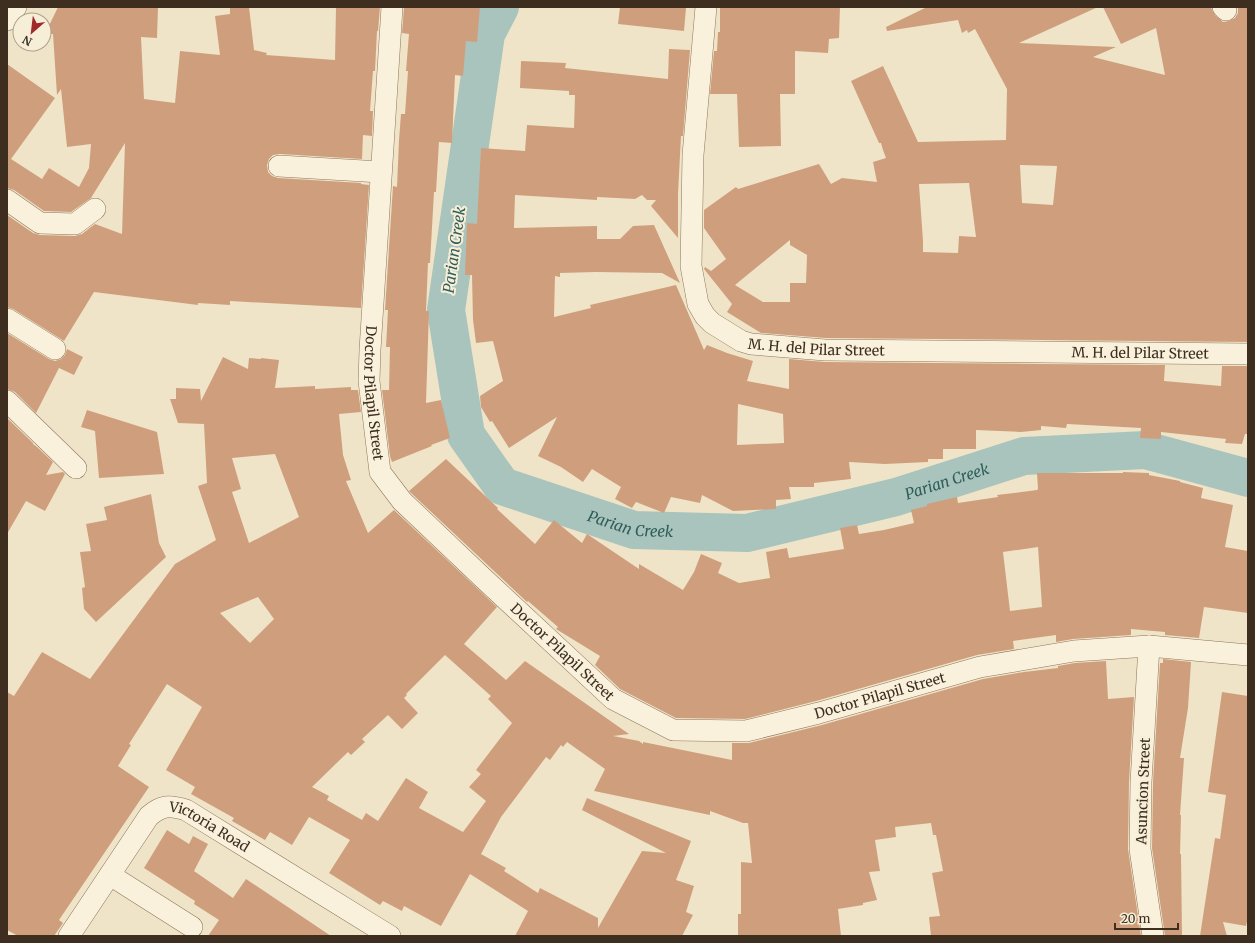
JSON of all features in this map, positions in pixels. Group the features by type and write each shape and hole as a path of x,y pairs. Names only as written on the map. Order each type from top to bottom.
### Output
{"street":[{"path":"7,20 16,7"},
{"name":"Doctor Pilapil Street","path":"392,7 369,381 380,472 408,506 613,699 673,730 746,731 819,713 980,667 1074,651 1149,646 1248,656"},
{"name":"M. H. del Pilar Street","path":"706,7 693,155 691,266 698,304 705,316 712,323 741,341 751,344 825,350 1248,354"},
{"path":"279,166 381,172"},
{"path":"7,200 40,223 75,224 95,209"},
{"path":"7,319 55,349"},
{"path":"7,401 12,404 76,468"},
{"name":"Asuncion Street","path":"1149,646 1141,782 1140,849 1153,936"},
{"name":"Victoria Road","path":"69,936 149,816 166,806 186,810 390,936"},
{"path":"110,875 192,927"}],"building":[{"path":"58,7 158,7 157,38 141,37 144,99 175,103 180,51 220,55 215,16 230,14 230,7 249,7 254,50 267,53 266,55 335,60 336,7 380,7 370,111 373,111 372,136 363,135 362,159 280,154 273,155 269,159 267,165 268,172 272,176 278,178 361,183 369,185 361,308 230,301 230,305 198,303 198,305 94,292 64,341 13,309 7,307 7,215 33,233 40,235 75,236 82,234 95,224 122,234 125,143 91,198 71,212 44,211 14,190 7,188 7,64 55,98 11,159 42,179 49,168 79,187 89,168 91,144 67,147 61,89 57,95 52,19"},
{"path":"404,7 480,7 477,42 466,41 463,76 455,75 452,143 439,142 436,192 434,192 430,263 428,263 426,311 429,311 426,403 441,400 450,438 392,462 382,390 389,390 390,347 386,347 388,310 385,310 393,186 397,187 401,114 405,114 408,71 406,71 409,34 402,33"},
{"path":"620,7 686,8 684,31 618,24"},
{"path":"720,7 840,7 839,38 829,39 828,53 795,51 795,94 780,94 781,146 739,147 737,94 710,94 714,51 717,51 718,32 720,32"},
{"path":"927,7 1098,7 1019,43 1116,47 1093,57 1165,75 1156,28 1121,44 1103,7 1211,7 1215,15 1223,22 1235,18 1238,13 1238,7 1248,7 1248,342 826,338 761,333 727,312 732,304 704,269 705,267 711,271 726,259 704,228 704,210 736,187 738,189 819,164 831,184 842,178 877,182 873,162 886,158 881,143 879,143 851,81 883,66 918,142 1006,140 1007,89 975,29 968,33 967,30 962,33 958,20 887,31 886,27","holes":["1020,165 1057,166 1053,205 1022,203","969,183 976,237 959,236 958,253 923,252 919,184","790,240 790,245 807,255 806,283 790,283 790,302 763,302 735,285"]},
{"path":"669,49 690,50 683,136 681,136 678,194 678,238 651,206 656,200 647,200 642,195 635,199 597,197 597,200 515,195 514,228 597,226 597,239 620,239 633,226 654,225 680,283 662,273 560,273 560,277 555,276 554,317 591,308 590,305 676,285 704,350 707,345 753,361 747,381 789,389 789,359 825,362 1165,365 1164,381 1221,386 1222,366 1248,366 1248,434 1245,434 1242,444 1225,443 1226,439 1161,432 1161,439 1140,438 1141,428 1067,424 1066,428 1041,426 1041,430 1021,432 976,430 976,449 943,449 943,459 928,459 928,462 885,464 849,462 851,479 814,483 814,487 789,487 791,499 776,500 776,509 733,511 702,495 700,503 671,497 664,513 636,502 632,508 615,499 621,487 592,469 583,482 561,467 538,456 557,417 509,448 481,407 480,396 503,381 493,341 476,343 473,320 472,275 465,275 467,223 477,224 481,148 525,151 527,125 574,128 575,95 569,95 569,91 520,88 521,61 566,63 565,68 668,79","holes":["738,404 783,414 784,443 737,445"]},
{"path":"7,333 49,359 55,361 61,359 65,355 67,349 83,357 74,375 59,368 36,413 15,392 7,389"},
{"path":"223,357 248,369 249,358 279,360 275,388 315,386 315,389 351,387 351,390 358,390 361,412 339,414 343,455 351,480 346,481 368,533 394,510 497,607 464,644 506,680 525,661 629,734 613,736 639,741 643,744 643,742 732,760 732,743 749,743 822,725 983,679 1058,668 1058,666 1075,663 1106,661 1108,699 1134,697 1129,782 1128,849 1141,936 931,936 929,917 940,916 932,873 943,871 936,835 933,835 931,823 895,827 896,837 875,840 880,871 869,872 877,900 863,903 863,905 838,909 841,936 738,936 738,914 741,914 741,862 752,863 748,823 743,823 710,811 710,815 594,791 605,769 567,742 563,747 561,745 550,760 546,757 501,817 481,854 506,868 504,871 538,893 540,888 598,918 598,928 642,851 666,853 582,810 587,798 691,841 676,880 694,886 686,912 693,915 682,936 515,936 528,911 470,874 441,926 404,906 402,911 383,901 380,905 329,873 350,840 309,817 292,845 270,832 265,840 232,821 234,818 191,794 195,787 166,770 202,707 167,684 129,744 131,745 118,766 149,787 59,920 63,923 54,936 18,936 7,930 7,692 14,696 42,652 90,679 175,564 216,540 198,486 207,483 204,424 178,423 170,399 176,399 176,388 200,389 201,401","holes":["275,454 299,517 249,543 232,492 241,489 232,458","258,597 274,619 250,643 220,613","445,655 491,696 488,699 512,723 476,770 481,774 469,787 486,801 463,832 419,808 428,792 406,778 378,821 366,813 362,820 327,800 329,796 312,787 348,752 351,755 365,742 362,739 388,715 402,729 418,713 404,698 407,695 406,694"]},
{"path":"87,410 157,432 164,474 99,478 95,431 81,427"},
{"path":"7,418 53,462 46,475 63,472 65,474 45,511 26,501 7,534"},
{"path":"446,459 535,544 554,520 582,543 587,534 639,569 639,564 683,590 694,572 701,554 722,563 718,573 739,583 770,578 766,552 787,548 789,558 844,549 840,528 857,525 859,534 884,530 914,523 911,510 927,506 927,504 957,497 958,503 998,497 997,495 1037,490 1037,473 1149,473 1149,475 1180,481 1203,488 1201,498 1233,505 1225,547 1248,551 1248,613 1204,607 1199,638 1165,635 1165,632 1131,629 1131,635 1073,639 1056,642 1056,635 1013,641 1014,649 977,655 816,701 745,719 676,718 620,689 595,665 600,656 556,629 558,627 528,601 527,602 409,491","holes":["1038,547 1042,607 1010,611 1003,552"]},
{"path":"151,494 159,543 166,557 96,622 84,609 82,588 85,587 80,552 91,551 86,524 107,520 104,507"},
{"path":"1163,659 1191,662 1188,708 1180,758 1184,758 1180,815 1182,936 1165,936 1152,848 1153,782 1160,663 1163,663"},
{"path":"1222,692 1248,696 1248,917 1246,926 1223,922 1227,936 1200,936 1215,838 1220,839 1226,795 1208,792"},
{"path":"167,830 189,844 193,836 208,844 194,871 233,898 246,879 331,936 208,936 219,920 194,904 195,901 144,868"}],"waterway":[{"name":"Parian Creek","path":"500,7 486,34 446,310 466,435 502,486 634,530 747,533 896,497 1024,456 1145,450 1248,478"}]}
